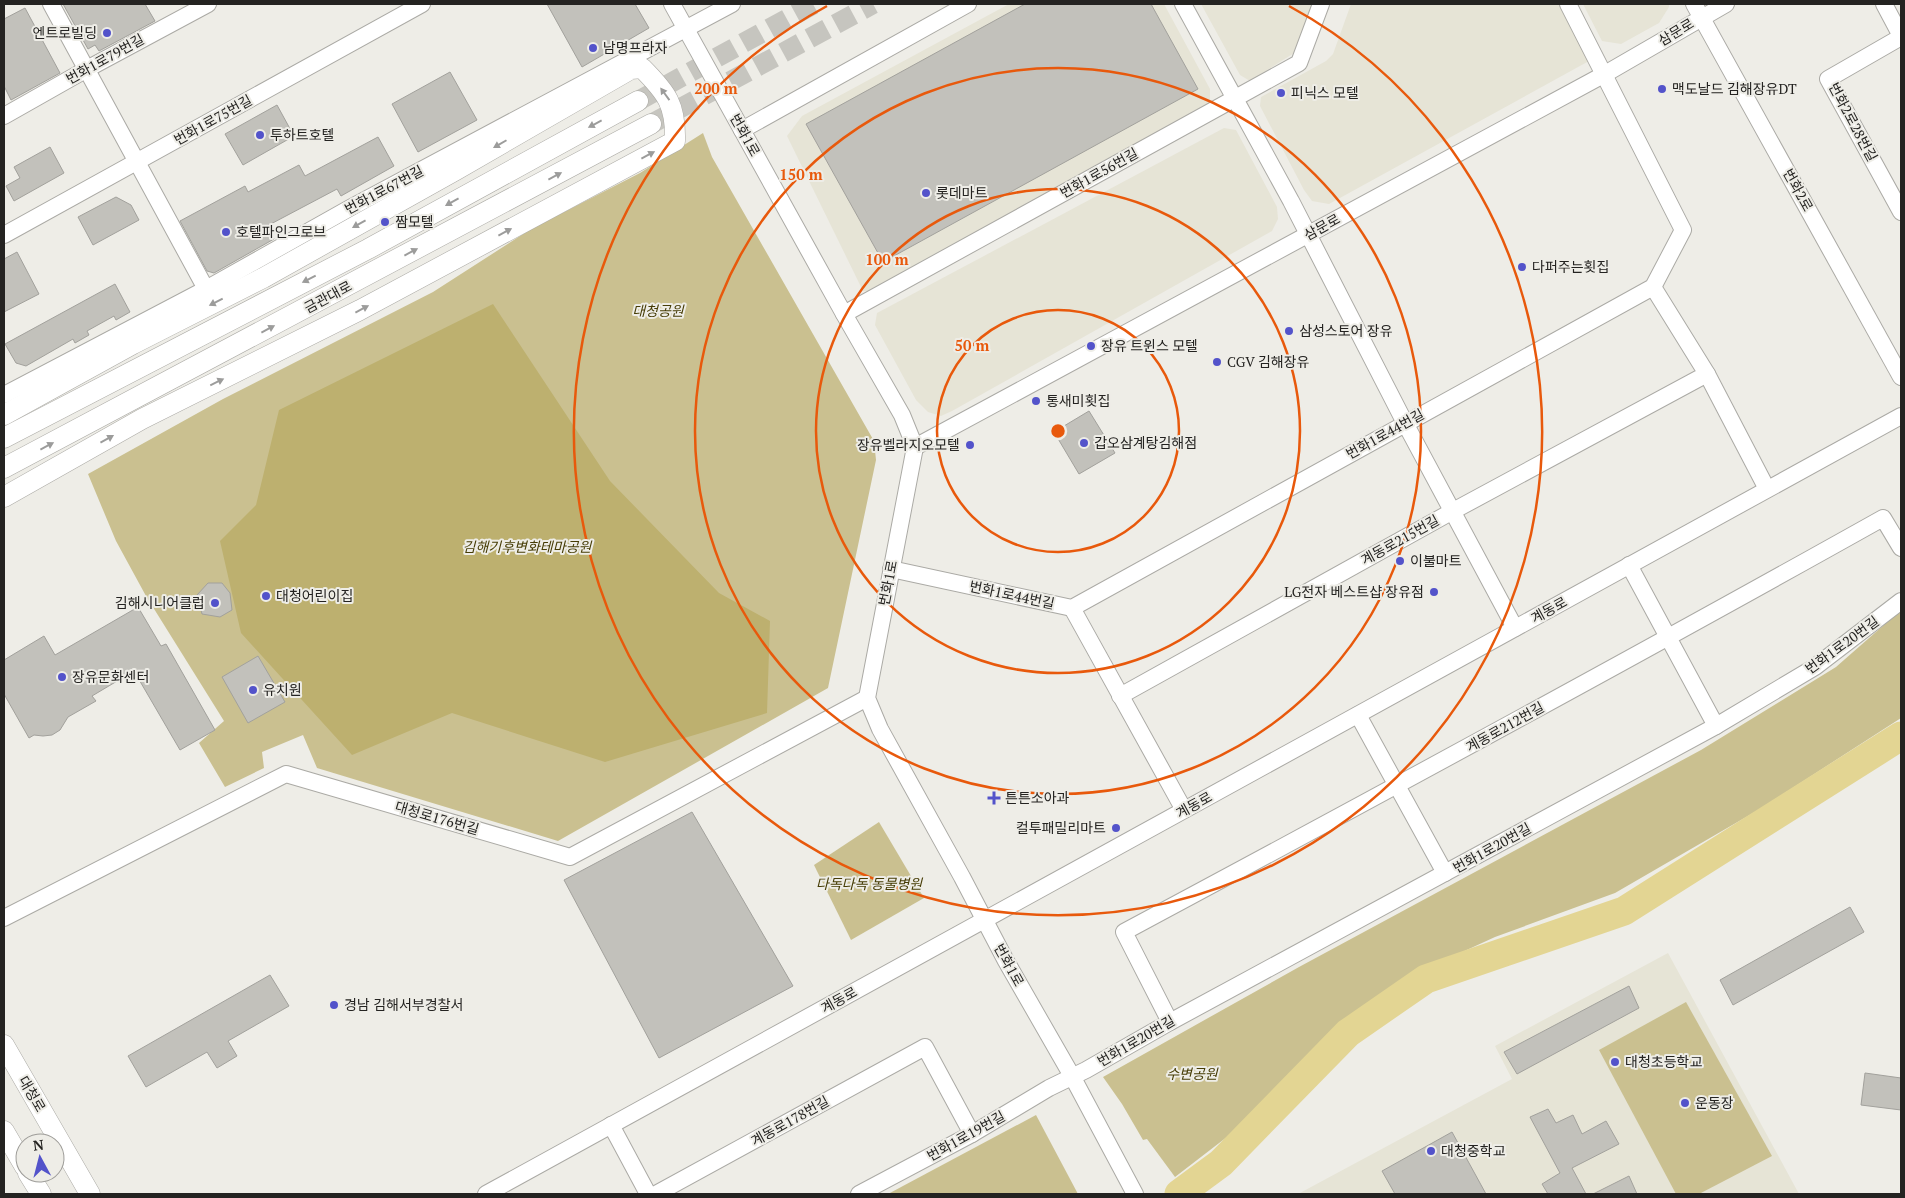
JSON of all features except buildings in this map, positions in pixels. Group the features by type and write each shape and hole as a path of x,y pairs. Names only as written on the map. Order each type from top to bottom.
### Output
{"main road":[{"path":"4,415 133,344 263,278 464,166 631,69 642,68 655,81 670,102 676,125 675,141 360,310 142,419 4,497"},
{"name":"금관대로","path":"4,438 368,249 638,101"},
{"name":"금관대로","path":"4,468 652,124"},
{"path":"24,404 207,332"},
{"path":"142,419 235,346"},
{"name":"대청로","path":"4,1045 90,1194"},
{"path":"4,1131 15,1150"},
{"path":"34,1183 40,1194"}],"street":[{"path":"50,4 206,289"},
{"name":"번화1로79번길","path":"4,116 208,4"},
{"name":"번화1로75번길","path":"4,235 422,4"},
{"name":"번화1로","path":"672,4 902,415 915,447 866,698 880,729 1135,1194"},
{"name":"번화1로67번길","path":"4,395 206,289 350,208 732,4"},
{"path":"742,130 968,4"},
{"path":"1183,4 1291,201 1405,423 1515,628"},
{"name":"번화1로56번길","path":"844,314 1299,63 1321,4"},
{"path":"1568,4 1683,230 1653,287 1707,374 1767,490"},
{"name":"삼문로","path":"915,447 1605,74 1698,11 1726,4"},
{"path":"1884,4 1901,37"},
{"name":"번화2로","path":"1698,11 1901,377"},
{"name":"번화2로28번길","path":"1901,37 1828,79 1901,212"},
{"name":"번화1로44번길","path":"891,569 1072,608 1653,287"},
{"name":"계동로215번길","path":"1120,696 1453,511 1707,374"},
{"name":"계동로","path":"486,1194 1901,416"},
{"name":"계동로212번길","path":"1170,1022 1124,932 1397,786 1883,518 1901,548"},
{"path":"1629,565 1716,726"},
{"name":"번화1로20번길","path":"1072,1076 1716,726 1815,667 1901,601"},
{"path":"1072,608 1184,810"},
{"name":"대청로176번길","path":"4,918 286,774 570,857 866,698"},
{"path":"1358,715 1445,873"},
{"name":"계동로178번길","path":"656,1194 925,1047 972,1134"},
{"name":"번화1로19번길","path":"860,1194 972,1134 1072,1076"},
{"path":"611,1126 648,1194"}],"shaded area":[{"name":"롯데마트","path":"1009,4 1164,4 1210,89 1210,105 879,291 863,291 787,136 802,116"},
{"path":"1201,4 1326,4 1313,41 1250,81 1240,75"},
{"path":"1351,4 1566,4 1589,61 1329,204 1312,201 1304,190 1260,106 1261,97 1326,61 1333,54"},
{"path":"1583,4 1669,4 1669,7 1659,23 1621,44 1602,41"},
{"path":"1224,128 1236,130 1277,207 1278,219 1272,231 952,411 941,416 928,412 916,400 875,325 877,313"},
{"name":"대청초등학교","path":"1668,953 1799,1194 1298,1194 1512,1079 1495,1046"}],"green space":[{"name":"김해기후변화테마공원","path":"703,133 712,157 874,441 876,460 828,688 558,841 317,768 303,735 262,752 264,768 225,787 199,743 224,721 146,596 116,541 88,474 223,399 433,292 531,229 640,173"},
{"path":"493,304 610,481 719,593 770,621 767,713 605,762 452,713 352,755 241,633 220,541 256,505 279,410"},
{"name":"수변공원","path":"1901,610 1901,718 1760,809 1615,893 1495,937 1408,977 1358,1018 1249,1120 1175,1177 1147,1139 1143,1140 1122,1104 1103,1077 1299,967 1701,750 1836,667"},
{"name":"다독다독 동물병원","path":"879,822 924,898 851,940 814,865"},
{"name":"운동장","path":"1686,1002 1772,1156 1699,1194 1676,1194 1599,1050"},
{"path":"1036,1115 1078,1194 888,1194"}],"waterway":[{"path":"1179,1194 1221,1163 1348,1033 1426,979 1624,911 1901,736"}],"tunnel":[{"path":"638,101 814,4"},
{"path":"651,124 873,4"}],"place":[{"name":"엔트로빌딩","path":"107,33"},
{"name":"남명프라자","path":"593,48"},
{"name":"맥도날드 김해장유DT","path":"1662,89"},
{"name":"피닉스 모텔","path":"1281,93"},
{"name":"투하트호텔","path":"260,135"},
{"name":"롯데마트","path":"926,193"},
{"name":"짬모텔","path":"385,222"},
{"name":"호텔파인그로브","path":"226,232"},
{"name":"다퍼주는횟집","path":"1522,267"},
{"name":"삼성스토어 장유","path":"1289,331"},
{"name":"장유 트윈스 모텔","path":"1091,346"},
{"name":"CGV 김해장유","path":"1217,362"},
{"name":"통새미횟집","path":"1036,401"},
{"name":"갑오삼계탕김해점","path":"1084,443"},
{"name":"장유벨라지오모텔","path":"970,445"},
{"name":"이불마트","path":"1400,561"},
{"name":"LG전자 베스트샵 장유점","path":"1434,592"},
{"name":"대청어린이집","path":"266,596"},
{"name":"김해시니어클럽","path":"215,603"},
{"name":"장유문화센터","path":"62,677"},
{"name":"유치원","path":"253,690"},
{"name":"튼튼소아과","path":"994,798"},
{"name":"컬투패밀리마트","path":"1116,828"},
{"name":"경남 김해서부경찰서","path":"334,1005"},
{"name":"대청초등학교","path":"1615,1062"},
{"name":"운동장","path":"1685,1103"},
{"name":"대청중학교","path":"1431,1151"}],"park label":[{"name":"대청공원","path":"658,311"}]}
